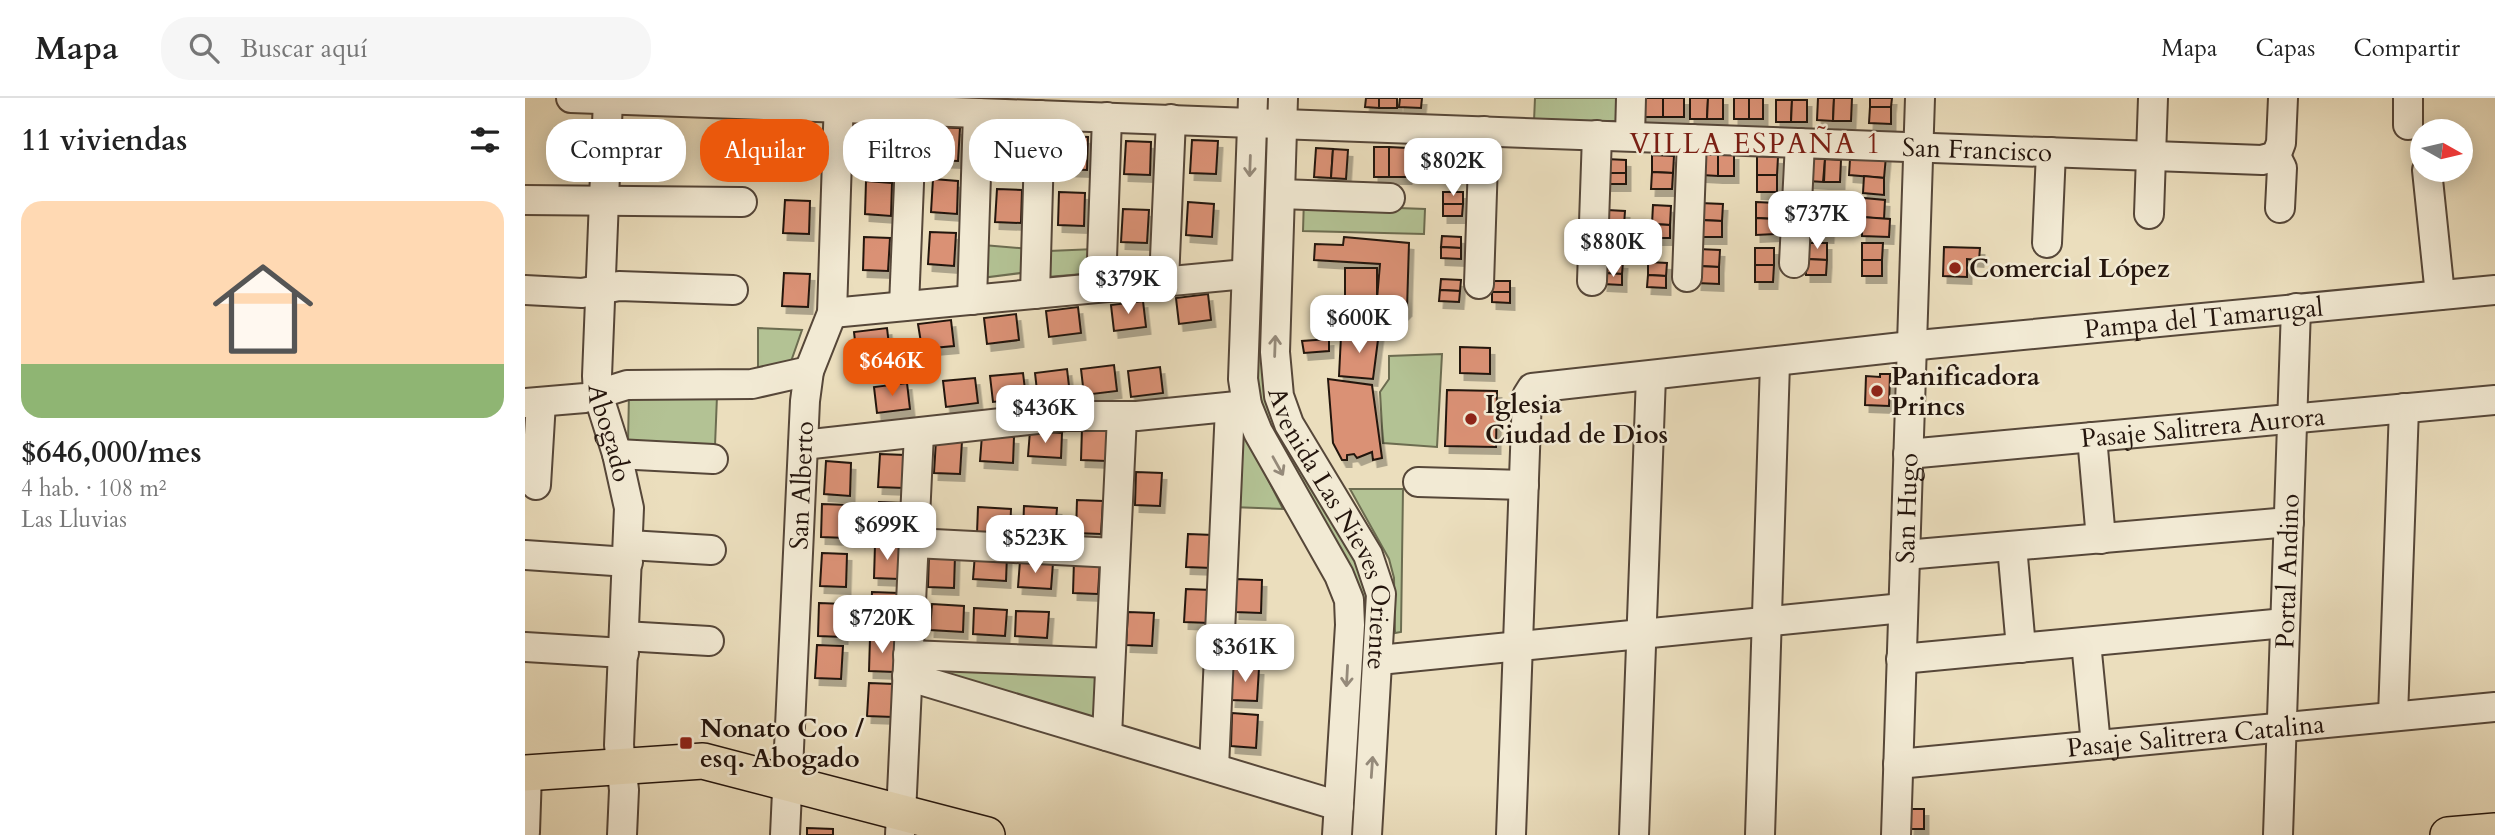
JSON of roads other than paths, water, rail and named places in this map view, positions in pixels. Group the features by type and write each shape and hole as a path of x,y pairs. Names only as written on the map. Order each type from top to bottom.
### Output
{"main road":[{"path":"526,773 703,761 787,784 900,824 987,835"},
{"path":"2448,835 2495,831"}],"street":[{"name":"San Francisco","path":"571,98 839,103 912,110 1171,119 1252,110 1283,111 1484,131 2262,160 2276,156"},
{"path":"1630,136 1631,98"},
{"name":"San Hugo","path":"1896,835 1920,98"},
{"path":"2150,214 2153,98"},
{"path":"2280,208 2281,167 2276,156 2281,143 2283,98"},
{"name":"Abogado","path":"608,99 598,394 617,454 629,508 621,765 622,835"},
{"name":"San Alberto","path":"785,835 803,445 809,371 832,313 839,103"},
{"path":"904,306 912,110"},
{"name":"Avenida Las Nieves Oriente","path":"1252,110 1243,366 1238,406 1258,432 1339,575 1349,600 1338,835"},
{"name":"Avenida Las Nieves Oriente","path":"1283,111 1275,366 1279,396 1289,424 1374,569 1382,605 1367,835"},
{"path":"972,300 978,113"},
{"path":"1035,294 1040,115"},
{"path":"1101,287 1107,117"},
{"path":"1164,281 1171,119"},
{"path":"1479,284 1484,131"},
{"path":"1591,281 1597,135"},
{"path":"1687,277 1692,139"},
{"path":"1794,263 1800,143"},
{"path":"2047,243 2051,152"},
{"path":"2428,182 2440,295"},
{"path":"1280,194 1390,198"},
{"path":"525,200 742,202"},
{"path":"832,313 1246,274"},
{"path":"525,290 582,293 619,286 733,290"},
{"name":"Pampa del Tamarugal","path":"1524,485 1530,390 1912,346 2495,290"},
{"name":"Portal Andino","path":"2278,835 2296,308"},
{"path":"1760,835 1775,363"},
{"path":"536,485 533,402 598,394 627,385 752,384 809,371"},
{"path":"1634,835 1651,376"},
{"name":"Pasaje Salitrera Aurora","path":"1908,454 2495,400"},
{"path":"803,445 1065,416 1122,415 1238,406 1214,768"},
{"path":"2393,716 2404,408"},
{"path":"1107,736 1122,415"},
{"path":"900,824 919,433"},
{"path":"2092,437 2101,538"},
{"path":"617,454 713,459"},
{"path":"1418,482 1524,485 1511,835"},
{"path":"1905,555 2289,522"},
{"path":"914,543 1115,553"},
{"path":"2012,546 2021,648"},
{"path":"525,555 711,550"},
{"path":"1379,660 1903,608"},
{"path":"1901,659 2285,623"},
{"path":"525,647 709,641"},
{"path":"2086,642 2096,744"},
{"path":"908,665 1110,663"},
{"path":"908,665 1107,736 1339,806"},
{"name":"Pasaje Salitrera Catalina","path":"1898,764 2495,707"},
{"path":"525,832 526,773"}],"place":[{"name":"Comercial López","path":"1955,268"},
{"name":"Panificadora Princs","path":"1877,391"},
{"name":"Iglesia Ciudad de Dios","path":"1471,419"},
{"name":"Nonato Coo / esq. Abogado","path":"686,743"}],"district":[{"name":"VILLA ESPAÑA 1","path":"1756,143"}]}
